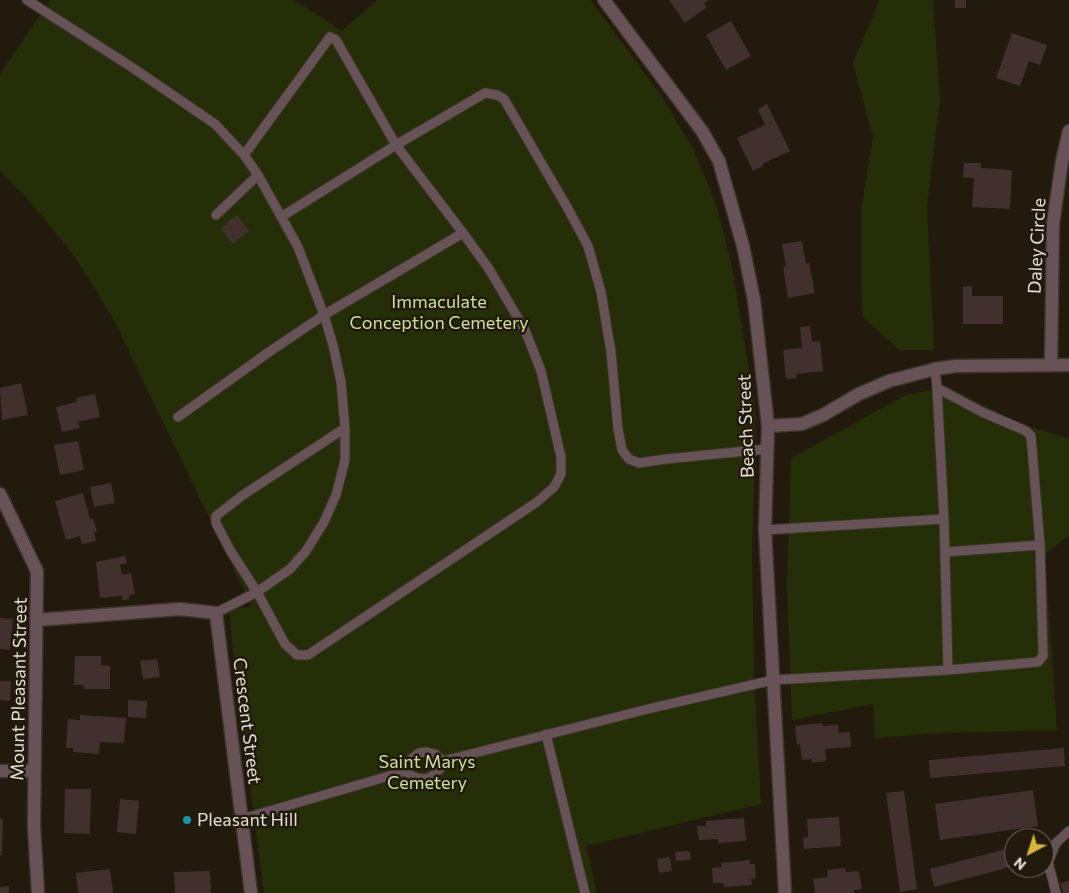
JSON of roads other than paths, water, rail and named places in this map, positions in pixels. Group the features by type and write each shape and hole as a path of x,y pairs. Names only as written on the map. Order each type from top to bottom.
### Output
{"street":[{"name":"Beach Street","path":"604,0 702,131 719,161 743,246 754,300 768,426 765,530 786,893"},
{"name":"Daley Circle","path":"1051,365 1053,224 1062,161 1069,131"},
{"path":"768,426 802,424 823,415 874,387 935,368 956,366 1069,365"},
{"name":"Mount Pleasant Street","path":"0,494 37,571 34,826 38,893"},
{"path":"37,620 180,609 216,613"},
{"name":"Crescent Street","path":"216,613 252,893"},
{"path":"0,771 34,772"}],"lane":[{"path":"27,0 193,108 215,124 244,154 258,175 298,247 324,315 341,382 345,428 345,460 336,495 324,522 306,550 290,569 257,592 216,613"},
{"path":"244,154 330,37 336,40 396,145 489,269 524,330 541,370 561,457 561,474 554,487 536,502 308,655 297,655 285,644 257,592 230,550 216,523 216,516 243,495 345,428"},
{"path":"281,217 396,145 485,93 497,95 504,99 588,246 601,292 612,352 618,429 622,450 630,459 639,463 767,449"},
{"path":"216,215 258,175"},
{"path":"178,417 268,352 324,315 463,233"},
{"path":"935,368 944,520 948,670"},
{"path":"443,760 774,680 948,670 1038,662 1043,656 1040,545 1030,436 1026,431 982,412 936,388"},
{"path":"765,530 944,520"},
{"path":"945,552 1040,545"},
{"path":"546,734 585,893"},
{"path":"406,771 411,759 419,753 435,754 443,760"},
{"path":"406,771 413,777 423,779 432,777 442,767 443,760"},
{"path":"242,819 406,771"},
{"path":"1056,893 1048,862 1056,843 1069,831"}],"place":[{"name":"Pleasant Hill","path":"187,820"}],"park label":[{"name":"Immaculate Conception Cemetery","path":"439,312"},
{"name":"Saint Marys Cemetery","path":"427,772"}]}
